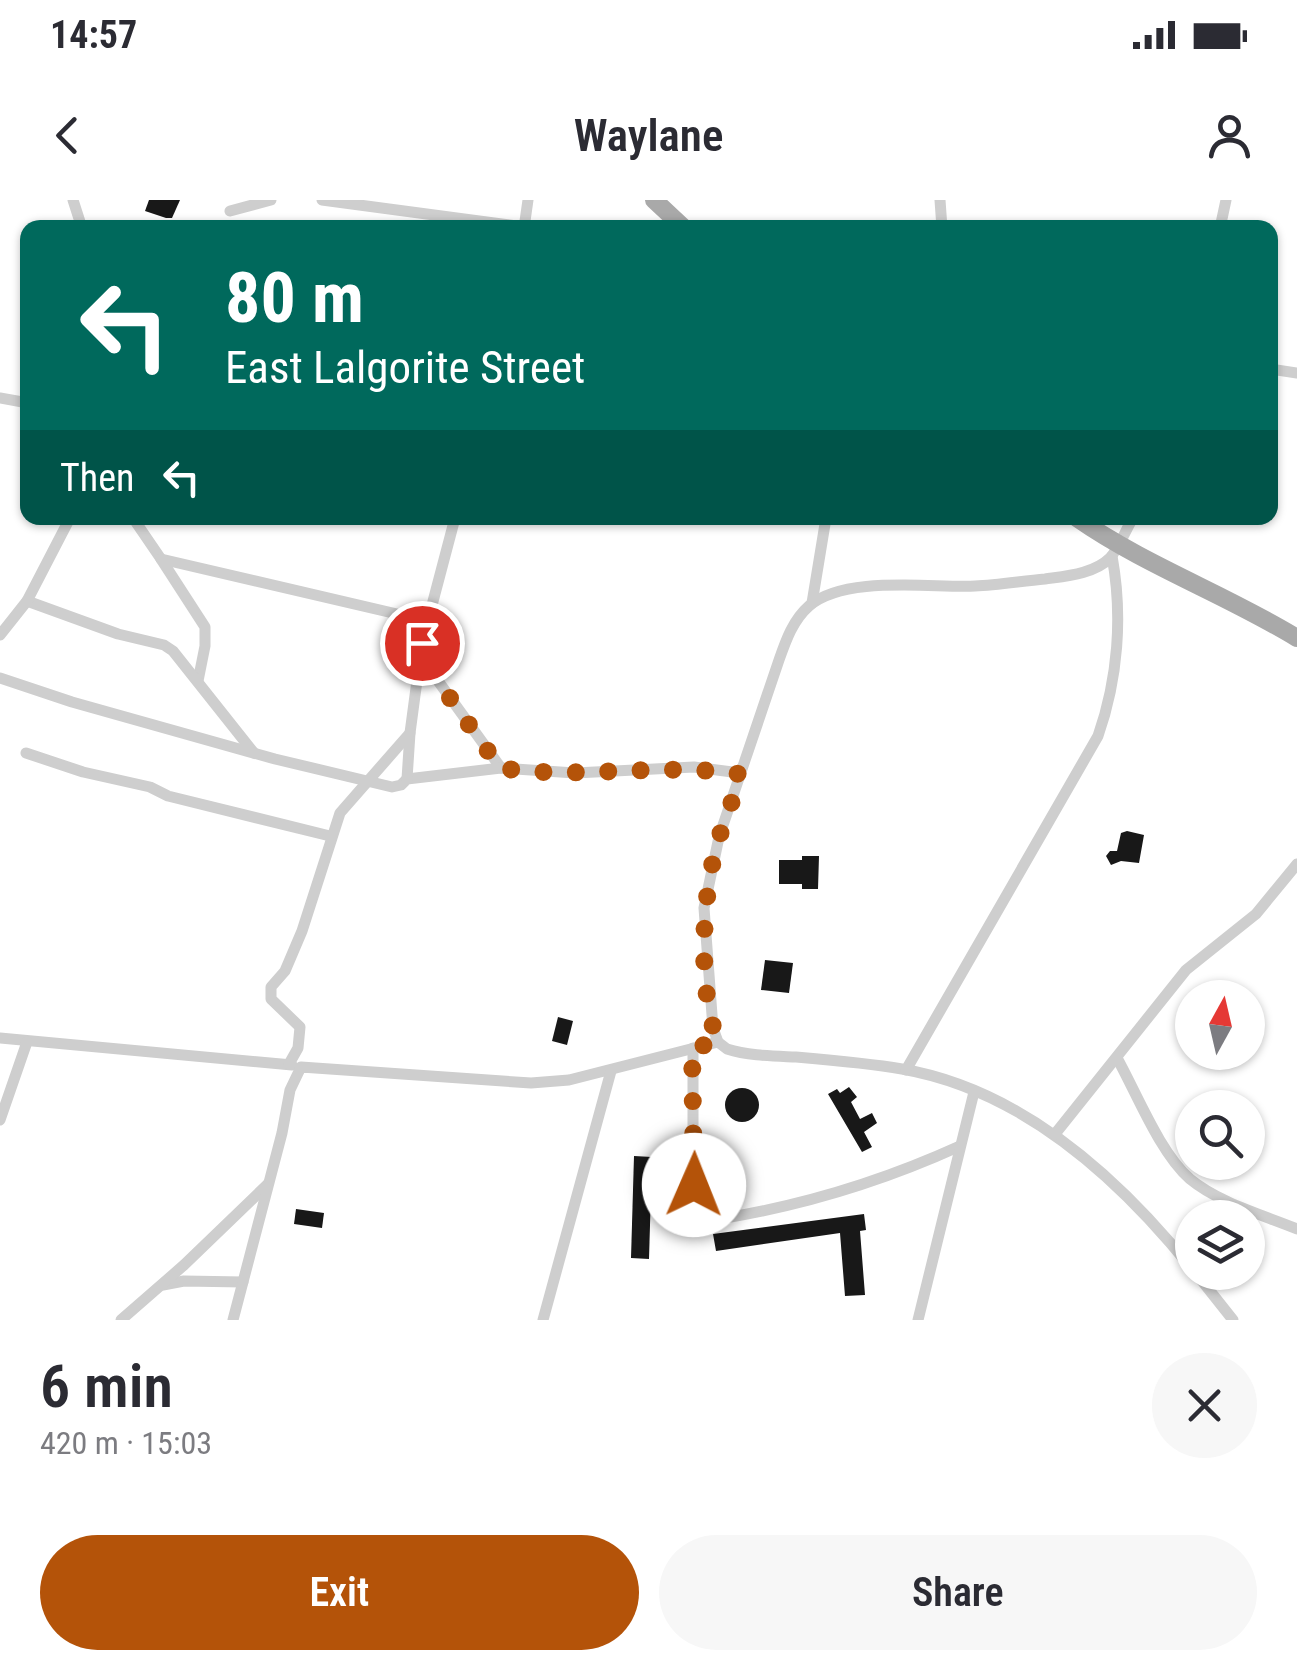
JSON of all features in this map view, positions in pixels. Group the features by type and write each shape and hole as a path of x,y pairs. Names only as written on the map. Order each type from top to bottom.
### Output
{"main road":[{"path":"654,200 675,220"},
{"path":"1086,525 1114,551 1254,612 1297,638"}],"street":[{"path":"230,211 271,200"},
{"path":"322,200 472,220"},
{"path":"0,635 26,600 66,525"},
{"path":"138,525 204,627 198,681"},
{"path":"407,779 420,656 453,525"},
{"path":"718,1042 708,982 704,908 719,837 788,635 812,603 825,525"},
{"path":"812,603 840,593 903,583 973,586 1068,576 1088,570 1114,551 1129,525"},
{"path":"906,1070 1098,736 1106,715 1117,638 1114,551"},
{"path":"161,559 427,620"},
{"path":"26,600 173,651 254,753"},
{"path":"173,651 203,652"},
{"path":"420,656 500,768"},
{"path":"0,678 254,753 397,786 407,779 500,768 576,773 694,767 740,774"},
{"path":"320,1069 301,1038 298,1022 272,999 270,991 290,962 340,812 410,733"},
{"path":"26,753 83,772 150,786 168,796 330,836"},
{"path":"1055,1134 1186,970 1256,914 1297,864"},
{"path":"0,1038 320,1069 531,1083 611,1071 718,1042 739,1053 906,1070 974,1092 1055,1134 1125,1192 1175,1249"},
{"path":"233,1320 301,1038"},
{"path":"0,1120 27,1042"},
{"path":"692,1048 694,1185 696,1200 710,1217 726,1218 825,1198 898,1174 960,1146"},
{"path":"1117,1058 1171,1157 1190,1179 1220,1197 1297,1229"},
{"path":"544,1320 611,1071"},
{"path":"918,1320 974,1092"},
{"path":"121,1320 268,1184"},
{"path":"161,1286 184,1281 243,1282"},
{"path":"1209,1290 1233,1320"}],"building":[{"path":"149,200 180,200 172,218 166,218 145,211"},
{"path":"1121,833 1144,835 1139,863 1121,861 1111,865 1106,856 1117,851"},
{"path":"802,856 819,856 818,889 779,884 779,860 802,860"},
{"path":"765,960 793,963 789,993 761,990"},
{"path":"558,1017 573,1021 567,1045 552,1041"},
{"path":"849,1087 857,1097 851,1102 860,1119 872,1113 877,1123 864,1132 872,1147 862,1152 828,1094"},
{"path":"742,1088 754,1093 759,1105 754,1117 742,1122 730,1117 725,1105 730,1093"},
{"path":"634,1156 652,1157 649,1259 631,1258"},
{"path":"296,1209 324,1213 322,1228 294,1224"},
{"path":"864,1214 866,1230 860,1231 865,1295 845,1296 840,1233 716,1251 713,1234"}],"route":[{"path":"422,643 420,656 500,768 576,773 694,767 740,774 719,837 704,908 708,982 718,1042 692,1048 694,1185"}]}
